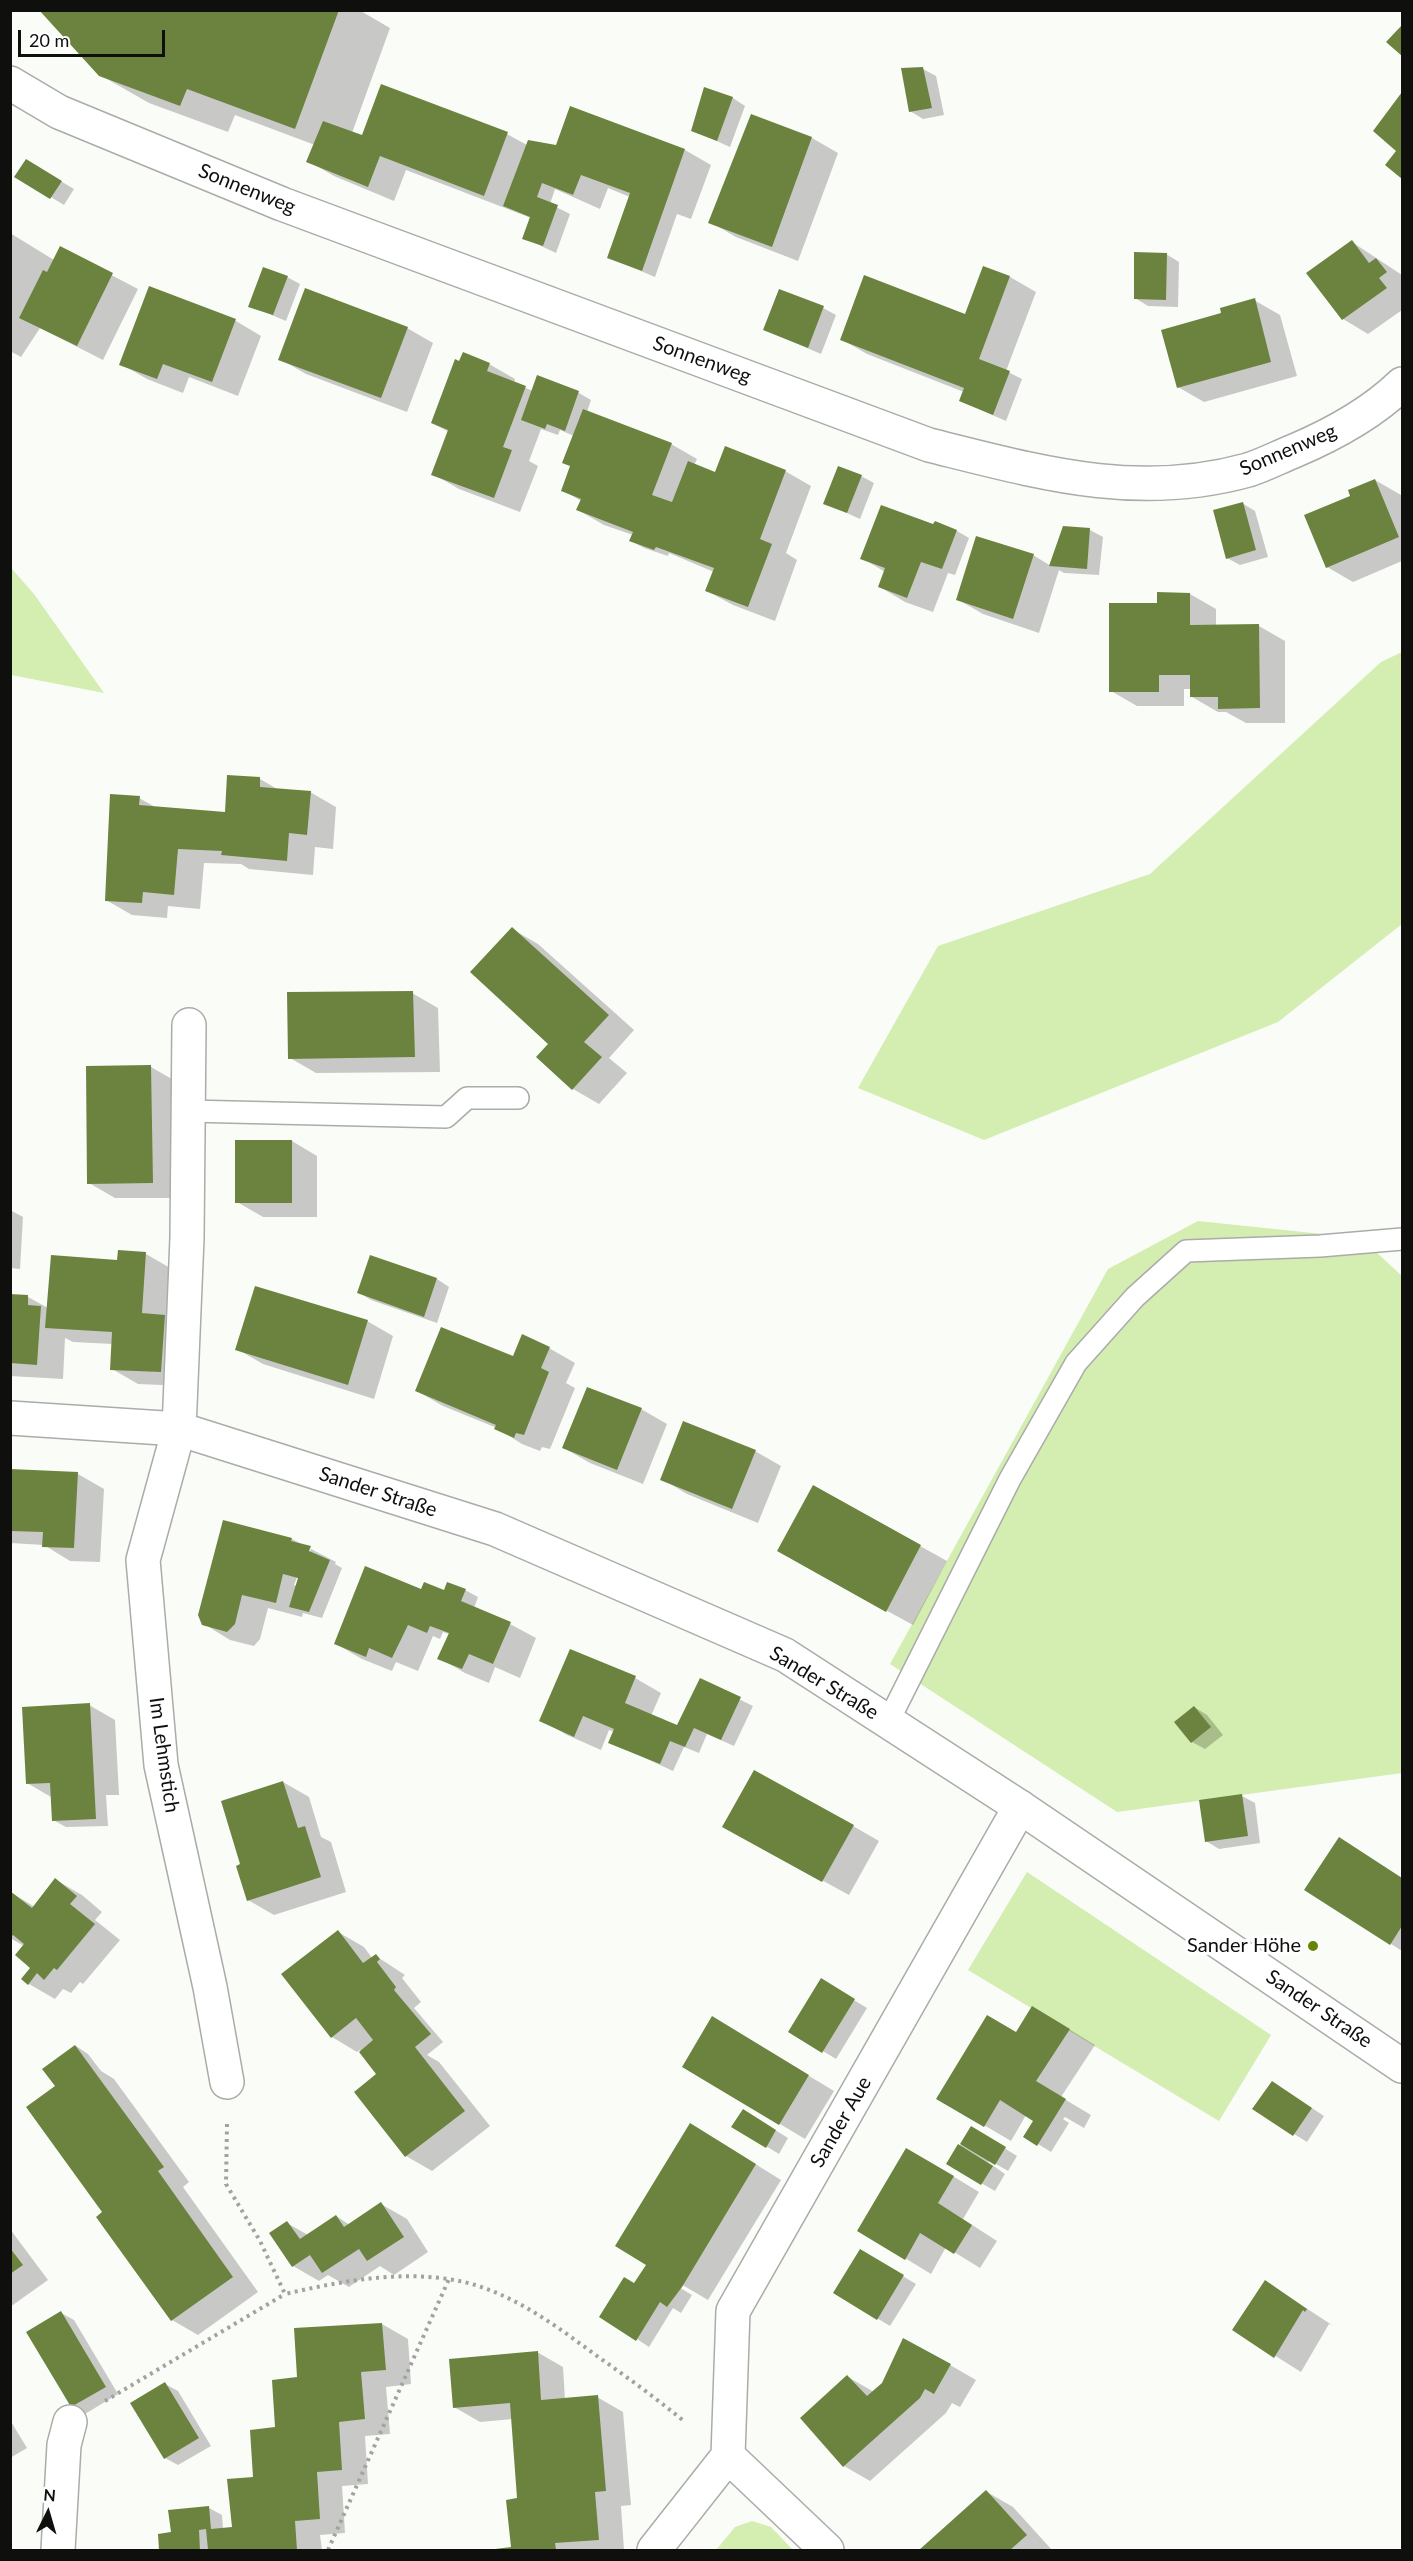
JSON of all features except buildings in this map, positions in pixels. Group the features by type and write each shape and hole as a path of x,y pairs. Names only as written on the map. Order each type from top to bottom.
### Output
{"street":[{"name":"Sonnenweg","path":"10,83 59,112 282,204 930,445 1018,467 1080,480 1139,485 1195,481 1250,470 1327,437 1381,404 1402,384"},
{"path":"179,1429 187,1238 189,1025"},
{"name":"Sander Straße","path":"10,1418 179,1429 495,1529 785,1655 1020,1808 1402,2066"},
{"name":"Im Lehmstich","path":"179,1429 143,1560 161,1765 210,1987 227,2082"},
{"name":"Sander Aue","path":"728,2456 733,2311 1020,1808"},
{"path":"58,2550 64,2445 70,2422"},
{"path":"654,2550 728,2456 827,2550"}],"lane":[{"path":"188,1111 446,1117 466,1098 518,1098"},
{"path":"888,1722 1010,1479 1076,1363 1135,1297 1186,1251 1320,1246 1402,1239"}],"path":[{"path":"227,2082 226,2184 260,2241 285,2294"},
{"path":"70,2422 285,2294 345,2281 395,2276 449,2278 499,2293 540,2315 658,2400 728,2456"},
{"path":"328,2550 449,2278"}],"green space":[{"path":"11,568 34,594 104,693 11,675"},
{"path":"1402,652 1402,924 1278,1022 984,1140 858,1088 938,946 1150,874 1381,662"},
{"path":"1198,1221 1361,1238 1402,1276 1402,1773 1117,1812 890,1664 1108,1269"},
{"path":"1027,1872 1271,2035 1219,2121 968,1970"},
{"path":"752,2521 771,2527 793,2550 716,2550 735,2527"}],"place":[{"name":"Sander Höhe","path":"1313,1946"}]}
